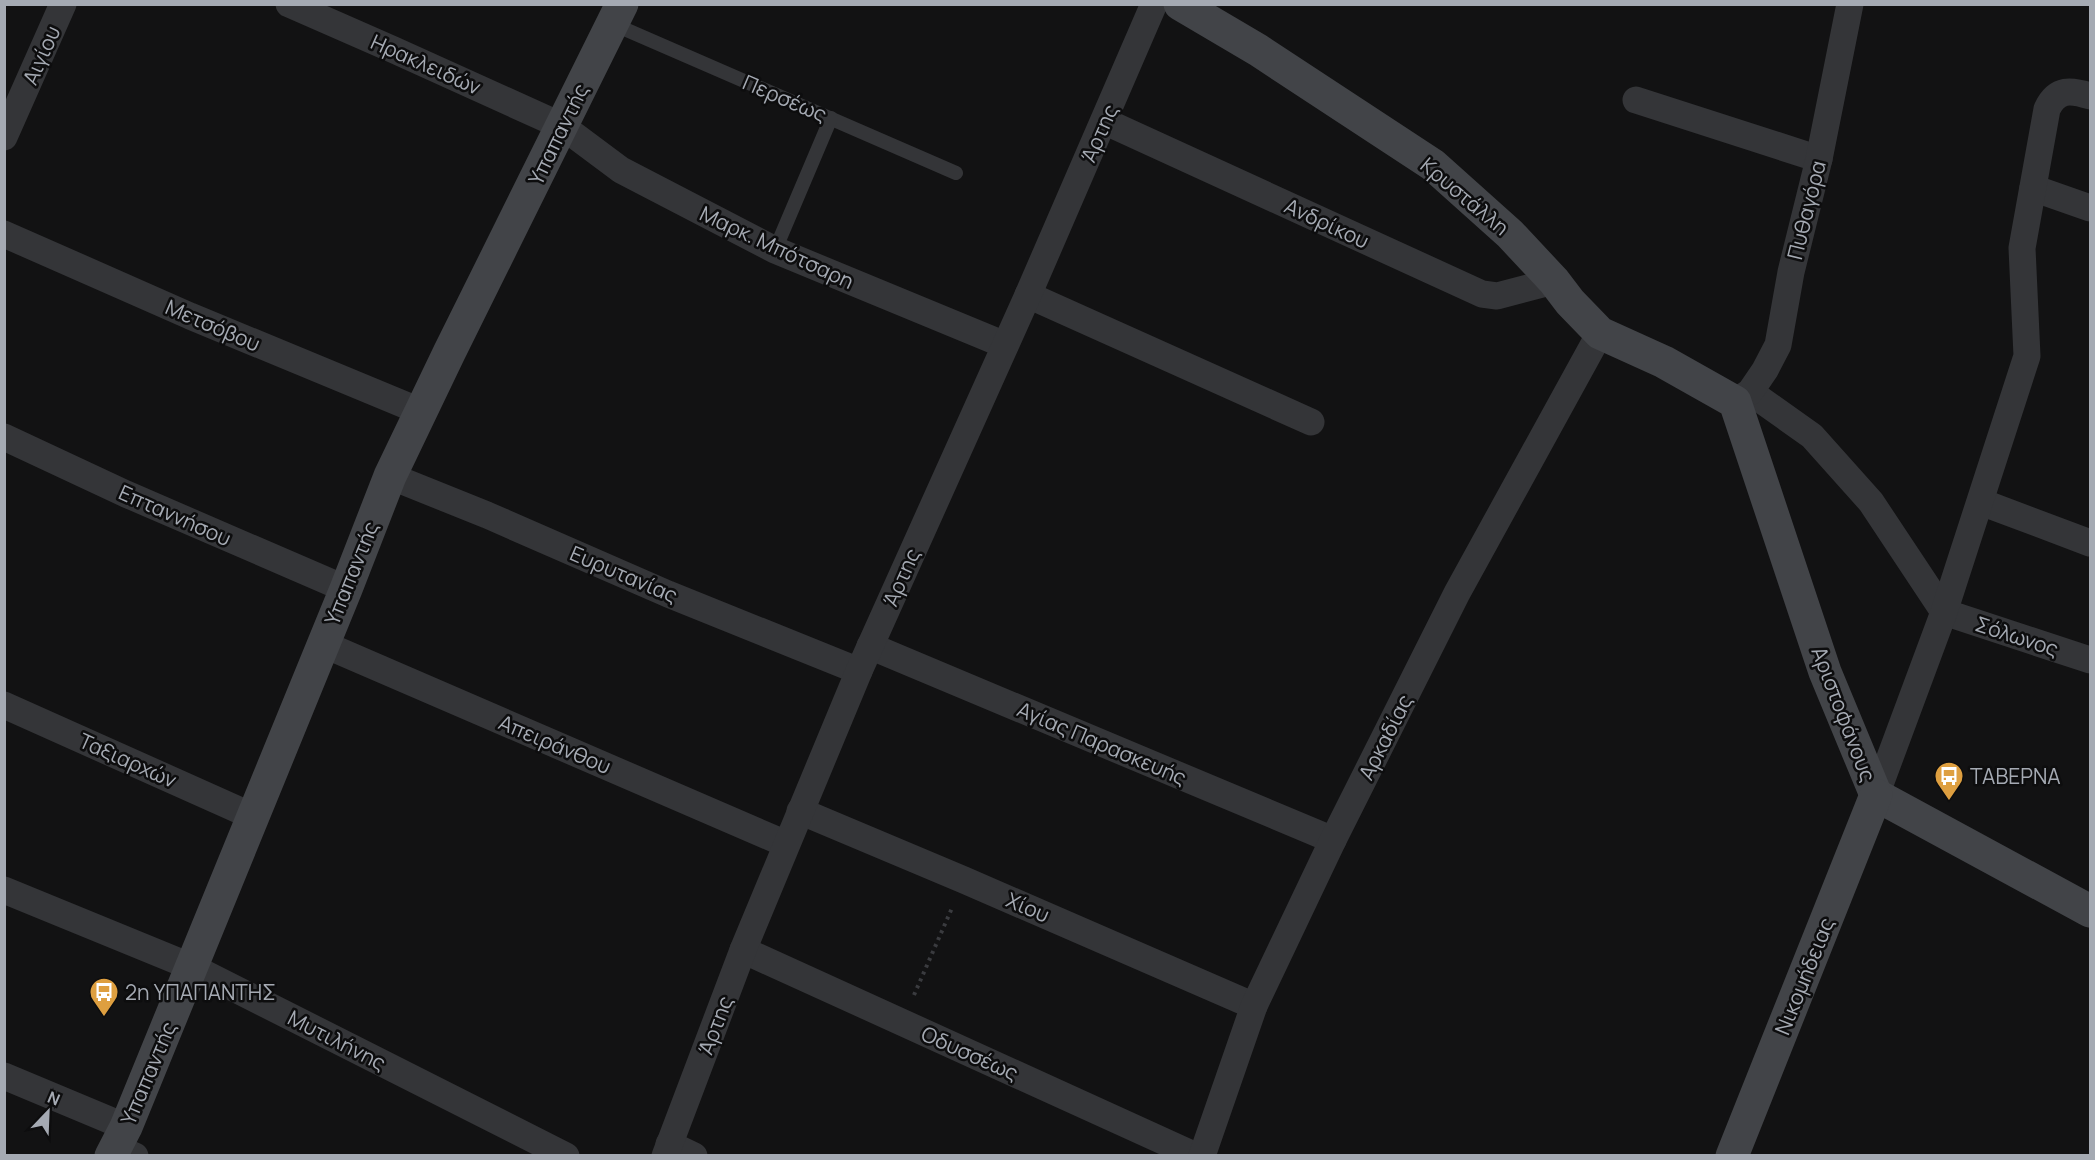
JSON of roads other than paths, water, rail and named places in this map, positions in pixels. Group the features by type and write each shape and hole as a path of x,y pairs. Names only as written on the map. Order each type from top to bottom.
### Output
{"street":[{"name":"Αιγίου","path":"4,138 63,4"},
{"name":"Ηρακλειδών","path":"289,4 562,126"},
{"name":"Άρτης","path":"667,1150 743,950 859,671 1028,294 1154,4"},
{"name":"Κρυστάλλη","path":"1180,4 1258,50 1432,165 1510,234 1600,333 1742,397"},
{"name":"Πυθαγόρα","path":"1742,397 1765,370 1778,345 1791,272 1819,159 1850,4"},
{"name":"Υπαπαντής","path":"122,1146 252,816 390,476 618,14"},
{"path":"1876,795 1944,612 2027,356 2021,255 2043,120 2051,101 2058,94 2077,92 2091,96"},
{"path":"1636,100 1819,159"},
{"name":"Ανδρίκου","path":"1104,121 1482,294 1497,296 1554,281"},
{"name":"Μαρκ. Μπότσαρη","path":"562,126 621,170 775,250 1005,345"},
{"path":"2033,189 2091,207"},
{"name":"Μετσόβου","path":"4,234 190,316 422,412"},
{"path":"1028,294 1311,422"},
{"name":"Αρκαδίας","path":"1203,1155 1254,1006 1333,840 1457,593 1600,333"},
{"path":"1742,397 1812,436 1871,501 1944,612"},
{"name":"Αριστοφάνους","path":"1742,397 1825,672 1876,795 2091,911"},
{"name":"Επταννήσου","path":"4,437 126,494 346,589"},
{"name":"Ευρυτανίας","path":"390,476 488,515 668,594 859,671"},
{"path":"1981,502 2091,543"},
{"name":"Σόλωνος","path":"1944,612 2091,660"},
{"name":"Απειράνθου","path":"323,644 786,844"},
{"name":"Αγίας Παρασκευής","path":"870,646 1333,840"},
{"name":"Ταξιαρχών","path":"4,705 252,816"},
{"name":"Νικομήδειας","path":"1732,1155 1876,795"},
{"name":"Χίου","path":"800,812 964,880 1254,1006"},
{"name":"Μυτιλήνης","path":"4,890 192,967 566,1155"},
{"name":"Οδυσσέως","path":"743,950 1196,1155"},
{"path":"4,1076 122,1146"},
{"path":"667,1150 694,1155"}],"lane":[{"name":"Περσέως","path":"618,14 831,118 956,173"},
{"path":"775,250 831,118"}],"place":[{"name":"ΤΑΒΕΡΝΑ","path":"1949,802"},
{"name":"2η ΥΠΑΠΑΝΤΗΣ","path":"104,1018"}]}
